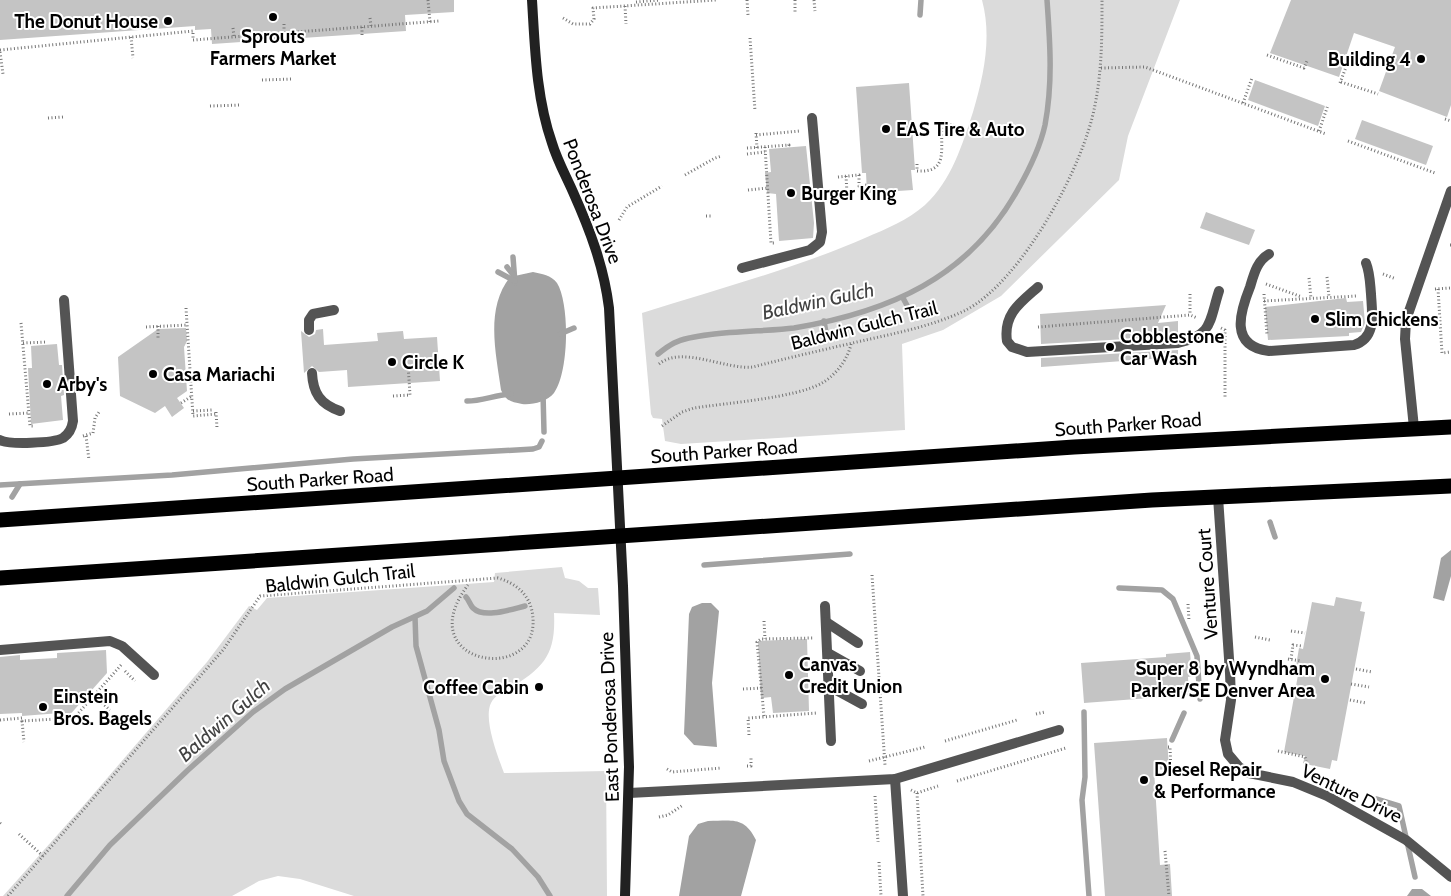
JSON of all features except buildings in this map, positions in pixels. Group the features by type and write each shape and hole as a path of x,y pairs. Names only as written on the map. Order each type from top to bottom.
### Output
{"highway":[{"name":"South Parker Road","path":"0,520 617,480 1123,444 1451,427"},
{"path":"0,578 1218,497 1451,486"}],"street":[{"name":"Ponderosa Drive","path":"532,0 538,85 545,119 556,156 590,233 605,281 609,308 620,536"},
{"path":"742,268 810,250 820,242 822,232 812,118"},
{"path":"1414,428 1405,339 1406,320 1451,191"},
{"path":"1269,254 1260,262 1241,310 1239,320 1243,333 1251,344 1261,350 1272,351 1354,345 1364,340 1371,330 1373,318 1370,273 1366,263"},
{"path":"1038,287 1018,304 1007,322 1007,341 1018,351 1041,352 1193,340 1201,336 1206,330 1219,291"},
{"path":"0,440 14,443 58,440 70,430 73,418 64,300"},
{"path":"309,330 309,320 313,314 334,310"},
{"path":"312,373 316,396 328,406 340,411"},
{"name":"Venture Court","path":"1218,497 1231,700 1225,740 1230,757"},
{"name":"East Ponderosa Drive","path":"620,536 629,794 625,896"},
{"path":"825,606 832,741"},
{"path":"826,622 858,643"},
{"path":"0,650 110,641 122,646 154,674"},
{"path":"828,653 860,671"},
{"path":"829,686 862,704"},
{"path":"629,794 895,779 1059,730"},
{"name":"Venture Drive","path":"1230,757 1239,767 1249,773 1288,781 1310,788 1380,825 1412,844 1451,876"},
{"path":"895,779 903,896"}],"path":[{"path":"428,0 430,22"},
{"path":"563,18 573,24 590,24 594,19 594,8 625,6 636,3 716,0"},
{"path":"747,0 748,15"},
{"path":"794,0 795,12"},
{"path":"814,0 815,11"},
{"name":"Baldwin Gulch Trail","path":"659,364 671,357 680,356 742,368 753,367 927,325 966,310 989,292 1023,256 1051,212 1078,158 1091,124 1101,68 1102,0"},
{"path":"625,6 626,24"},
{"path":"370,18 371,26"},
{"path":"3,74 0,51 193,31 194,40 440,21"},
{"path":"284,24 284,33"},
{"path":"362,27 362,35"},
{"path":"233,28 234,37"},
{"path":"299,32 300,39"},
{"path":"247,36 248,43"},
{"path":"131,37 133,58"},
{"path":"750,38 755,111"},
{"path":"1267,55 1304,68 1307,61"},
{"path":"1346,58 1349,59 1340,82 1378,94"},
{"path":"1101,68 1145,67 1326,134"},
{"path":"1243,103 1252,78"},
{"path":"262,80 292,79"},
{"path":"210,106 241,105"},
{"path":"1319,131 1328,105"},
{"path":"48,118 64,117"},
{"path":"1445,119 1451,121"},
{"path":"917,164 917,172 929,171 935,167 942,156 942,128 944,125 954,125"},
{"path":"757,148 756,134 805,131"},
{"path":"1348,142 1435,173"},
{"path":"747,148 788,145 788,148"},
{"path":"765,147 771,243"},
{"path":"747,154 765,152"},
{"path":"685,175 722,156"},
{"path":"838,176 859,175 860,186 867,185"},
{"path":"846,176 847,193"},
{"path":"619,220 627,207 662,186"},
{"path":"748,190 768,189"},
{"path":"706,216 713,216"},
{"path":"1327,277 1329,296"},
{"path":"1309,278 1311,298"},
{"path":"1267,342 1264,301 1268,280"},
{"path":"1266,284 1304,298"},
{"path":"1451,288 1436,289 1442,353 1451,352"},
{"path":"1190,294 1190,316"},
{"path":"1264,301 1329,296 1360,297"},
{"path":"186,308 193,416 215,412 217,428"},
{"path":"1038,327 1190,316 1202,319"},
{"path":"21,323 30,426 40,426"},
{"path":"146,327 187,325"},
{"path":"158,326 158,340"},
{"path":"1219,326 1224,330 1225,399"},
{"path":"23,344 47,342"},
{"path":"662,426 682,412 694,408 795,392 822,383 846,359 850,344"},
{"path":"393,396 410,395 408,364"},
{"path":"28,398 32,398 32,395"},
{"path":"181,403 192,396"},
{"path":"76,433 86,436 93,433 95,418 99,412"},
{"path":"9,414 29,413"},
{"path":"86,436 89,460"},
{"path":"872,575 886,768"},
{"name":"Baldwin Gulch Trail","path":"8,896 223,650 260,596 498,578 516,586 530,602 533,616 532,628 522,647 506,657 492,660 479,658 464,648 456,637 453,617 457,601 468,585"},
{"path":"1188,604 1189,621"},
{"path":"764,621 765,639"},
{"path":"1291,631 1305,633"},
{"path":"1255,637 1270,640"},
{"path":"764,716 757,645 759,640 816,638"},
{"path":"1301,661 1289,659 1293,645 1302,646"},
{"path":"22,721 74,718 124,662"},
{"path":"120,666 135,681"},
{"path":"1356,669 1372,672"},
{"path":"1351,684 1369,687"},
{"path":"743,689 762,688"},
{"path":"94,696 110,710"},
{"path":"1350,700 1366,703"},
{"path":"749,735 748,718 819,713 818,705"},
{"path":"1036,714 1045,712"},
{"path":"0,720 22,718 24,742"},
{"path":"945,741 1017,720"},
{"path":"869,761 925,747"},
{"path":"1168,748 1170,747 1171,771"},
{"path":"957,781 1066,748"},
{"path":"1278,751 1305,757 1306,761"},
{"path":"747,766 751,766 751,757"},
{"path":"667,769 672,772 721,768"},
{"path":"917,793 938,786"},
{"path":"908,787 917,793"},
{"path":"917,793 923,896"},
{"path":"875,796 878,842"},
{"path":"19,834 44,857"},
{"path":"1165,851 1169,896"},
{"path":"879,862 881,896"}],"shaded area":[{"path":"982,0 1180,0 1128,136 1119,180 1001,296 943,330 902,344 905,430 681,444 665,441 662,419 653,418 651,414 642,313 783,269 838,249 896,224 925,205 942,185 955,162 977,98 986,42 985,14"},
{"path":"533,272 552,278 557,283 561,293 566,322 565,355 563,370 554,393 547,399 539,402 522,404 509,400 501,390 495,346 495,317 497,303 510,277"},
{"path":"1451,550 1451,576 1444,601 1433,598 1441,558"},
{"path":"562,567 565,578 579,581 588,588 598,588 600,615 554,613 553,640 545,659 531,674 499,694 493,700 489,710 490,728 504,773 606,771 607,896 354,896 300,879 278,876 259,881 232,896 3,896 207,662 249,606 257,610 267,598 494,582 495,573"},
{"path":"702,603 711,603 719,611 712,683 717,747 694,745 684,734 689,614 692,607"},
{"path":"708,821 736,821 742,823 756,840 741,896 679,896 689,836 698,824"},
{"path":"1412,889 1422,889 1431,896 1407,896"}],"waterway":[{"path":"920,15 921,0"},
{"name":"Baldwin Gulch","path":"658,354 674,343 699,336 794,328 862,312 893,301 923,286 950,268 975,247 997,221 1017,191 1034,159 1043,134 1048,109 1050,78 1047,0"},
{"path":"513,257 515,283"},
{"path":"507,267 514,276"},
{"path":"498,272 515,281"},
{"path":"903,298 910,311"},
{"path":"824,321 826,333"},
{"path":"560,334 574,328"},
{"path":"543,393 544,432"},
{"path":"467,401 511,394"},
{"path":"0,485 172,475 353,459 533,449 539,447 542,441"},
{"path":"12,497 20,484"},
{"path":"1270,522 1275,537"},
{"path":"704,565 850,554"},
{"name":"Baldwin Gulch","path":"67,896 110,845 188,770 253,712 285,689 392,627 427,611 454,588"},
{"path":"1119,588 1162,590 1173,599 1197,656 1200,699"},
{"path":"466,597 473,608 484,613 525,606"},
{"path":"415,617 416,646 439,730 444,761 459,801 467,814 512,849 538,877 550,896"},
{"path":"1084,712 1085,777 1082,800 1089,896"},
{"path":"1172,740 1184,713"},
{"path":"1376,799 1399,806 1415,877"}],"place":[{"name":"Sprouts Farmers Market","path":"273,17"},
{"name":"The Donut House","path":"168,21"},
{"name":"Building 4","path":"1421,59"},
{"name":"EAS Tire & Auto","path":"886,129"},
{"name":"Burger King","path":"791,193"},
{"name":"Slim Chickens","path":"1315,319"},
{"name":"Cobblestone Car Wash","path":"1110,347"},
{"name":"Circle K","path":"392,362"},
{"name":"Casa Mariachi","path":"153,374"},
{"name":"Arby's","path":"47,384"},
{"name":"Canvas Credit Union","path":"789,675"},
{"name":"Super 8 by Wyndham Parker/SE Denver Area","path":"1325,679"},
{"name":"Coffee Cabin","path":"539,687"},
{"name":"Einstein Bros. Bagels","path":"43,707"},
{"name":"Diesel Repair & Performance","path":"1144,780"}]}
